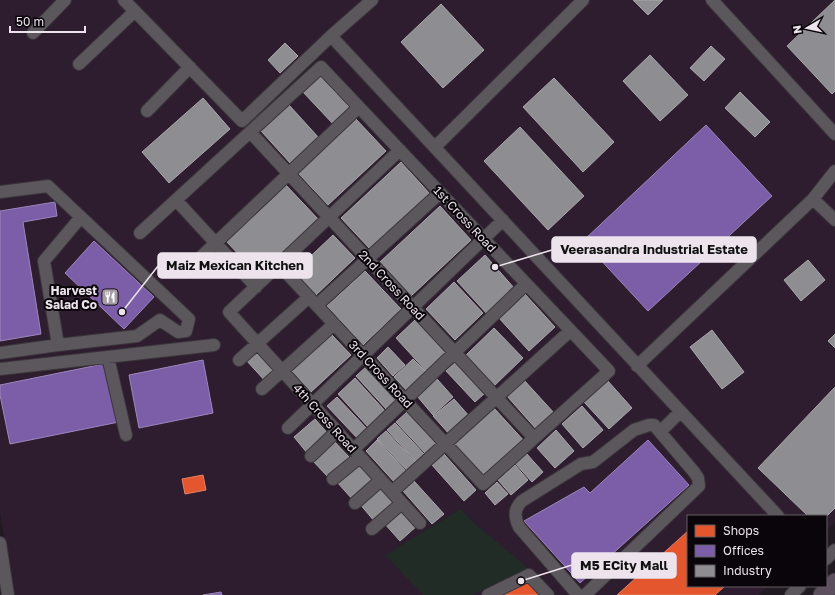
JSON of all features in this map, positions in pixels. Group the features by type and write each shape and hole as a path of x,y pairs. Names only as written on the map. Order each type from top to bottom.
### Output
{"highway":[{"path":"822,595 835,582"}],"street":[{"path":"33,33 65,0"},
{"path":"124,0 242,120 331,36 372,0"},
{"path":"434,147 583,0"},
{"path":"712,0 835,134"},
{"path":"79,64 135,11"},
{"path":"331,36 777,515"},
{"path":"147,111 190,67"},
{"name":"1st Cross Road","path":"250,132 321,67 609,371 534,438"},
{"path":"185,272 359,107"},
{"path":"140,233 250,132"},
{"name":"2nd Cross Road","path":"250,132 534,438"},
{"path":"176,200 256,287 400,150"},
{"path":"637,366 813,199 835,171"},
{"path":"0,192 48,186 189,319 186,330 178,332 160,320 137,336 58,344 0,353"},
{"path":"239,360 258,343 368,259 440,193"},
{"path":"813,199 835,220"},
{"path":"58,344 44,261 81,217"},
{"path":"288,428 503,220"},
{"name":"3rd Cross Road","path":"279,264 483,484 534,438"},
{"path":"333,479 405,400 526,284"},
{"name":"4th Cross Road","path":"256,287 230,312 420,523"},
{"path":"262,390 334,324"},
{"path":"392,492 570,331"},
{"path":"0,369 214,345"},
{"path":"108,357 126,435"},
{"path":"660,432 680,412"},
{"path":"578,595 519,527 515,512 517,506 522,500 581,464 593,462 634,430 649,425 654,425 694,472 698,478 699,486 585,595"},
{"path":"311,456 337,431"},
{"path":"355,503 381,480"},
{"path":"372,529 402,504"},
{"path":"0,543 1,558 8,595"},
{"path":"827,558 835,550"},
{"path":"488,595 529,575 548,595"},
{"path":"791,595 799,587"}],"shaded area":[{"path":"0,0 835,0 835,522 827,530 827,515 687,515 687,587 767,587 759,595 13,595 0,513"},
{"path":"461,509 472,521 528,568 472,595 423,595 385,555"}],"building: Shops":[{"path":"203,475 206,490 185,494 182,479"},
{"path":"687,532 687,587 724,587 715,595 617,595"},
{"path":"528,580 544,595 499,595"}],"building: Offices":[{"path":"706,125 772,196 648,311 583,241"},
{"path":"55,202 57,216 23,222 41,334 0,341 0,211"},
{"path":"94,241 154,297 124,329 65,273"},
{"path":"203,360 213,413 139,428 129,375"},
{"path":"108,363 119,422 10,444 0,395 0,385"},
{"path":"648,440 689,485 580,583 524,521 584,487 590,493"},
{"path":"221,592 222,595 203,595"}],"building: Industry":[{"path":"633,0 663,0 648,15"},
{"path":"835,0 835,91 832,94 787,46"},
{"path":"441,4 484,50 443,88 401,42"},
{"path":"285,43 298,56 280,73 268,60"},
{"path":"711,46 725,59 704,81 690,68"},
{"path":"650,55 688,95 660,121 623,81"},
{"path":"319,75 352,110 335,126 302,91"},
{"path":"554,78 614,142 583,172 523,107"},
{"path":"740,92 770,122 755,137 725,108"},
{"path":"203,98 230,129 169,183 142,152"},
{"path":"289,105 319,138 291,164 261,131"},
{"path":"355,118 386,151 328,205 297,172"},
{"path":"520,127 584,196 548,230 484,161"},
{"path":"401,162 430,194 370,249 341,218"},
{"path":"285,184 319,220 259,276 225,240"},
{"path":"440,206 471,240 411,296 380,262"},
{"path":"333,235 355,258 315,296 294,272"},
{"path":"485,255 515,289 488,315 457,281"},
{"path":"808,260 825,280 801,301 784,280"},
{"path":"365,271 401,309 363,345 327,306"},
{"path":"454,282 483,313 455,340 426,309"},
{"path":"524,293 555,327 529,351 498,317"},
{"path":"416,319 448,352 427,372 396,338"},
{"path":"494,328 523,358 493,387 464,357"},
{"path":"712,330 744,372 722,389 690,347"},
{"path":"331,334 351,355 311,392 292,371"},
{"path":"835,334 835,348 828,341"},
{"path":"388,347 405,365 393,376 377,358"},
{"path":"258,349 278,371 266,382 246,360"},
{"path":"413,359 429,375 410,394 394,377"},
{"path":"456,362 485,393 475,402 446,371"},
{"path":"366,367 397,401 387,410 356,376"},
{"path":"355,378 386,412 369,428 338,394"},
{"path":"437,379 453,397 433,415 417,396"},
{"path":"523,379 555,414 537,430 506,395"},
{"path":"607,380 632,408 609,429 584,402"},
{"path":"835,387 835,508 827,516 807,515 758,468"},
{"path":"337,397 368,430 358,439 327,406"},
{"path":"454,399 470,417 450,435 433,416"},
{"path":"582,406 603,430 583,448 562,424"},
{"path":"494,408 526,443 485,479 454,444"},
{"path":"407,412 437,444 426,454 396,422"},
{"path":"315,419 330,436 308,454 294,437"},
{"path":"395,423 425,455 417,463 387,430"},
{"path":"556,430 574,451 555,468 537,448"},
{"path":"386,431 416,463 408,471 377,439"},
{"path":"333,440 349,457 328,477 312,460"},
{"path":"377,440 408,473 396,484 366,451"},
{"path":"526,453 543,472 532,482 515,463"},
{"path":"444,454 476,490 464,501 432,465"},
{"path":"359,463 375,481 353,500 337,482"},
{"path":"515,465 528,480 511,495 498,480"},
{"path":"414,481 444,514 432,524 403,491"},
{"path":"497,482 508,494 495,505 485,493"},
{"path":"380,484 396,503 375,522 359,503"},
{"path":"402,507 418,525 400,541 384,523"}],"place":[{"name":"Veerasandra Industrial Estate","path":"495,267"},
{"name":"Harvest Salad Co","path":"110,297"},
{"name":"Maiz Mexican Kitchen","path":"122,312"},
{"name":"M5 ECity Mall","path":"521,581"}]}
